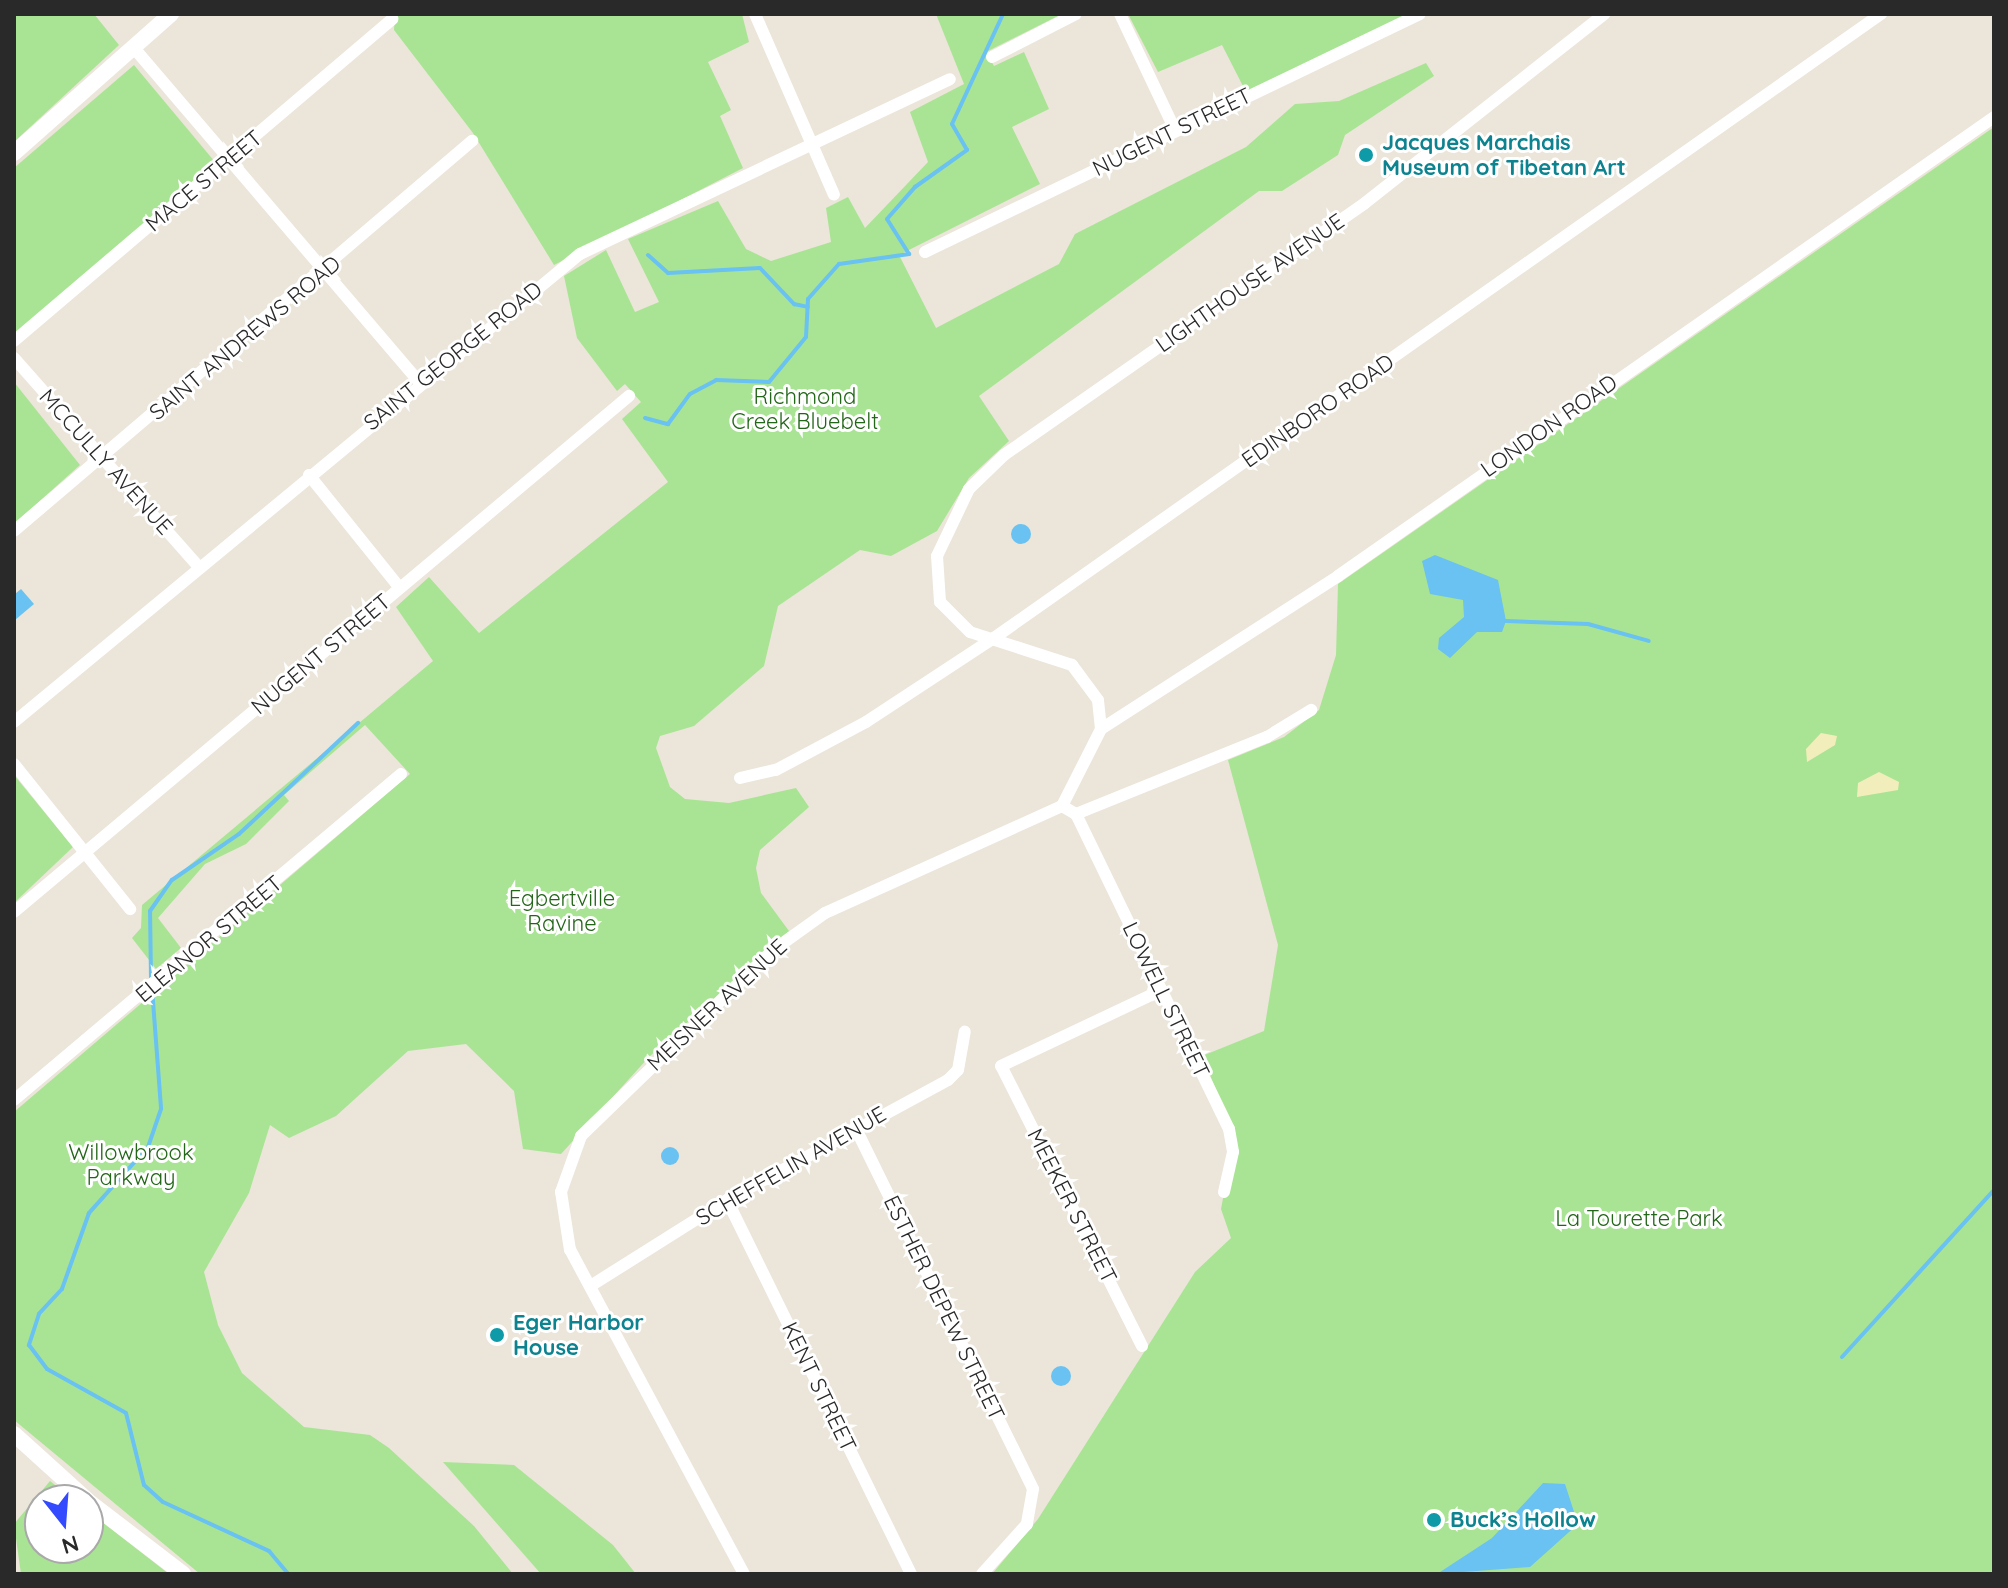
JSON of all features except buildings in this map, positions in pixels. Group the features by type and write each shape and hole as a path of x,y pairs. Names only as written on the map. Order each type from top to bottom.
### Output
{"street":[{"path":"14,153 171,14"},
{"path":"755,14 834,195"},
{"path":"992,57 1076,14"},
{"path":"1120,14 1175,130"},
{"name":"NUGENT STREET","path":"925,252 1420,14"},
{"name":"LIGHTHOUSE AVENUE","path":"994,638 970,632 947,614 934,576 957,507 1004,455 1365,203 1604,14"},
{"name":"EDINBORO ROAD","path":"740,778 776,770 866,722 994,638 1881,14"},
{"name":"MACE STREET","path":"14,341 392,19"},
{"path":"134,48 419,382"},
{"name":"SAINT GEORGE ROAD","path":"14,722 197,565 580,254 950,79"},
{"name":"LONDON ROAD","path":"1101,729 1338,576 1994,117"},
{"name":"SAINT ANDREWS ROAD","path":"14,531 325,271 472,141"},
{"name":"MCCULLY AVENUE","path":"14,358 197,565"},
{"name":"NUGENT STREET","path":"14,912 629,396"},
{"path":"309,475 399,587"},
{"path":"994,638 1072,665 1092,689 1101,729 1062,806 1076,814 1267,737 1311,710"},
{"path":"14,764 130,909"},
{"name":"ELEANOR STREET","path":"14,1100 171,973 401,774"},
{"name":"MEISNER AVENUE","path":"744,1574 592,1285 570,1250 560,1211 564,1174 593,1122 798,931 855,897 1062,806"},
{"name":"LOWELL STREET","path":"1076,814 1229,1129 1233,1152 1224,1192"},
{"name":"MEEKER STREET","path":"1142,1346 1001,1066 1162,990"},
{"name":"SCHEFFELIN AVENUE","path":"592,1285 727,1200 855,1127 948,1080 958,1070 965,1032"},
{"name":"ESTHER DEPEW STREET","path":"855,1127 1033,1489 1027,1524 982,1574"},
{"name":"KENT STREET","path":"727,1200 911,1574"},
{"path":"14,1434 70,1484"},
{"path":"104,1512 183,1574"}],"green space":[{"path":"14,14 94,14 119,45 14,142"},
{"path":"395,14 742,14 749,42 708,62 731,110 720,116 743,168 554,265 473,133 394,30"},
{"path":"936,14 1062,14 986,52 994,66 1024,52 1049,109 1012,127 1040,184 899,255 936,328 1059,264 1075,234 1246,147 1295,104 1339,101 1426,63 1434,76 1345,135 1338,155 1282,191 1259,191 979,396 1009,441 969,478 937,531 891,556 860,550 778,606 764,666 694,726 660,736 656,748 670,787 685,799 729,803 796,788 809,807 760,850 756,868 761,893 789,931 649,1057 561,1154 523,1149 514,1091 466,1044 408,1051 336,1116 289,1138 270,1125 249,1193 204,1272 218,1325 242,1373 304,1427 370,1435 389,1448 474,1526 513,1574 200,1574 104,1495 104,1484 91,1484 14,1420 14,1112 410,774 365,725 284,795 289,801 246,844 205,864 158,918 181,948 156,969 132,938 141,928 142,905 433,661 396,607 429,577 479,633 668,482 622,419 641,402 625,384 617,391 577,338 564,276 606,250 635,312 659,302 628,239 718,201 746,249 771,261 831,242 826,208 848,197 865,228 928,162 910,112 964,84"},
{"path":"1128,14 1408,14 1246,92 1222,45 1158,72"},
{"path":"134,65 215,162 14,335 14,168"},
{"name":"La Tourette Park","path":"1994,127 1994,1574 992,1574 1038,1519 1195,1272 1231,1238 1221,1209 1235,1135 1202,1056 1264,1031 1278,945 1228,760 1284,737 1319,710 1336,655 1338,584"},
{"path":"14,382 80,465 14,524"},
{"path":"14,775 73,847 14,903"},
{"path":"443,1462 514,1465 613,1545 636,1574 541,1574"},
{"path":"24,1512 24,1564 104,1564 104,1523 169,1574 21,1574 14,1524"}],"sand":[{"path":"1821,733 1837,736 1835,745 1807,762 1806,749"},
{"path":"1879,772 1899,782 1898,790 1857,797 1858,783"}],"water":[{"path":"1021,524 1028,527 1031,534 1028,541 1021,544 1014,541 1011,534 1014,527"},
{"path":"1435,555 1498,580 1506,621 1502,632 1477,632 1450,658 1438,649 1439,638 1464,617 1463,600 1430,594 1422,561"},
{"path":"21,589 34,604 15,620 15,594"},
{"path":"670,1147 679,1156 670,1165 661,1156"},
{"path":"1061,1366 1068,1369 1071,1376 1068,1383 1061,1386 1054,1383 1051,1376 1054,1369"},
{"path":"1543,1483 1565,1484 1578,1524 1530,1567 1437,1574 1492,1538"}],"waterway":[{"path":"645,418 668,424 690,394 716,380 769,382 806,337 808,299 839,264 909,254 887,219 915,187 967,150 952,124 1003,14"},
{"path":"648,255 668,273 760,268 794,304 808,307"},
{"path":"1506,621 1588,624 1649,641"},
{"path":"151,979 150,911 172,880 239,834 358,723"},
{"path":"152,988 161,1109 148,1147 89,1213 62,1289 39,1314 29,1345 47,1369 126,1413 144,1485 163,1502 269,1551 288,1574"},
{"path":"1842,1357 1994,1190"}],"place":[{"name":"Jacques Marchais Museum of Tibetan Art","path":"1366,155"},
{"name":"Eger Harbor House","path":"497,1335"},
{"name":"Buck’s Hollow","path":"1434,1520"}],"park label":[{"name":"Richmond Creek Bluebelt","path":"805,408"},
{"name":"Egbertville Ravine","path":"562,910"},
{"name":"Willowbrook Parkway","path":"131,1164"}]}
